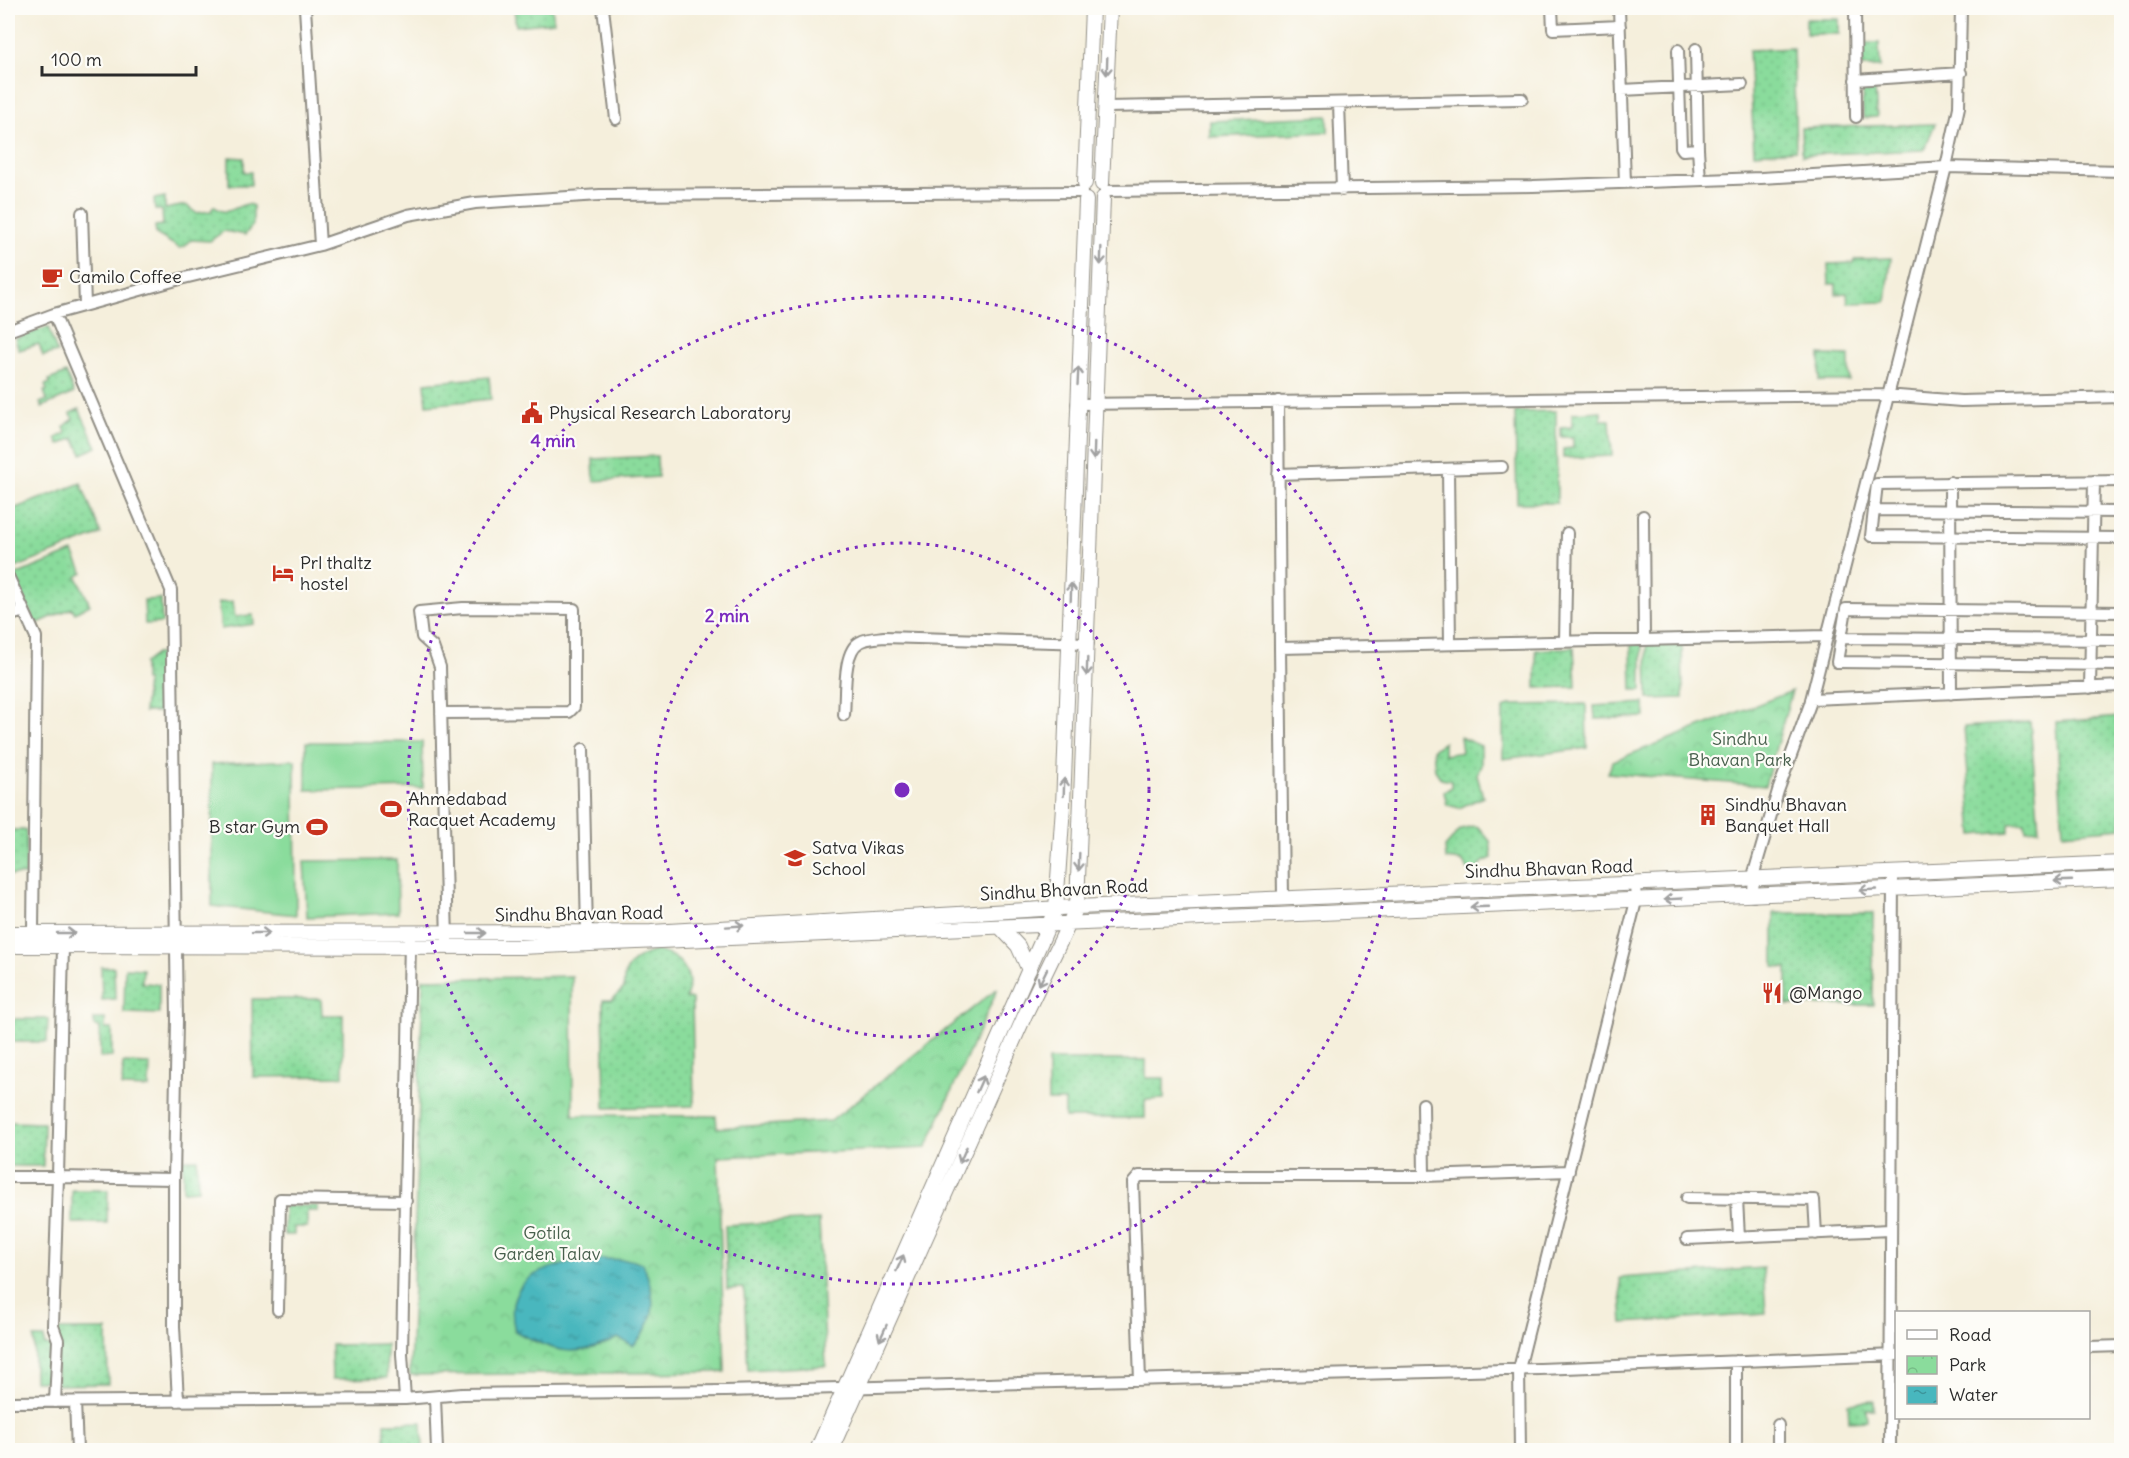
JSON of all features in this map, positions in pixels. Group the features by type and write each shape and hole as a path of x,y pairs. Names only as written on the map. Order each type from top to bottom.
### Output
{"main road":[{"path":"831,1450 852,1386 1056,908 1069,642 1092,8"},
{"path":"817,1450 852,1386 1077,907 1110,8"},
{"path":"1084,192 1092,180 1103,191"},
{"path":"1084,192 1093,203 1103,191"},
{"name":"Sindhu Bhavan Road","path":"8,933 175,939 447,940 587,932 651,932 1077,907 2121,863"},
{"name":"Sindhu Bhavan Road","path":"447,940 520,947 2121,879"},
{"path":"1000,927 1018,946 1029,970"},
{"name":"Sindhu Bhavan Road","path":"8,946 63,946 175,939"}],"street":[{"path":"305,8 320,245"},
{"path":"603,8 616,119"},
{"path":"1552,8 1553,29 1620,26"},
{"path":"1619,8 1625,183"},
{"path":"1855,8 1856,117"},
{"path":"1753,896 1753,879 1778,791 1811,699 1886,395 1946,167 1959,107 1961,8"},
{"path":"1696,49 1700,180"},
{"path":"1678,50 1682,147 1683,150 1698,149"},
{"path":"1855,80 1961,73"},
{"path":"1622,90 1742,84"},
{"path":"1106,107 1522,99"},
{"path":"1339,103 1342,190"},
{"path":"1103,191 1342,190 1625,183 1946,167 2121,171"},
{"path":"8,331 85,305 320,245 408,215 476,203 600,195 1084,192"},
{"path":"82,213 85,305"},
{"path":"54,314 171,590 174,632 174,1326 178,1401"},
{"path":"1077,404 1886,395 1961,401 2121,397"},
{"path":"1278,401 1283,898"},
{"path":"1278,474 1502,467"},
{"path":"1448,469 1450,644"},
{"path":"2090,688 2094,481"},
{"path":"1871,536 1877,484 2121,481"},
{"path":"1950,482 1951,694"},
{"path":"1874,510 1950,513 2121,513"},
{"path":"1643,516 1644,639"},
{"path":"1565,641 1567,533"},
{"path":"1851,537 2121,538"},
{"path":"8,576 36,637 33,933"},
{"path":"441,712 569,712 574,707 574,609 463,608 418,612 422,637 433,647 440,667 441,712 447,940"},
{"path":"2121,612 1846,609 1837,662 2121,665"},
{"path":"8,616 24,611"},
{"path":"1280,648 1826,636"},
{"path":"844,715 848,657 853,647 862,640 884,637 1088,643"},
{"path":"1841,638 1951,641 2121,640"},
{"path":"1811,699 2121,686"},
{"path":"583,749 587,932"},
{"path":"1890,1450 1893,1355 1890,1230 1893,873"},
{"path":"1520,1450 1519,1369 1636,901 1635,884"},
{"path":"405,1399 402,1354 410,940"},
{"path":"55,1402 58,1340 53,1326 63,946"},
{"path":"1423,1104 1424,1176"},
{"path":"1140,1380 1133,1183 1139,1176 1424,1176 1569,1171"},
{"path":"8,1177 174,1179"},
{"path":"278,1310 280,1198 406,1201"},
{"path":"1687,1198 1814,1200 1816,1234"},
{"path":"1737,1199 1739,1237"},
{"path":"1687,1239 1890,1230"},
{"path":"2090,1347 2121,1346"},
{"path":"8,1402 405,1399 462,1394 689,1392 1519,1369 1893,1355"},
{"path":"1736,1361 1736,1450"},
{"path":"435,1397 437,1450"},
{"path":"75,1402 77,1450"},
{"path":"1778,1425 1778,1450"}],"green space":[{"path":"514,8 552,8 554,22 516,26"},
{"path":"1806,19 1839,19 1839,34 1806,34"},
{"path":"1861,43 1879,43 1880,67 1861,67"},
{"path":"1793,48 1796,150 1754,153 1749,50"},
{"path":"1862,89 1875,89 1877,117 1863,118"},
{"path":"1328,116 1328,132 1210,137 1210,121"},
{"path":"1935,124 1924,150 1802,155 1801,128"},
{"path":"229,157 244,158 244,172 251,172 251,185 229,185"},
{"path":"165,197 165,209 186,205 196,213 211,211 214,206 219,210 227,211 249,204 253,206 253,225 245,235 224,231 210,241 191,240 184,247 179,248 156,234 155,226 163,225 162,210 155,210 154,199"},
{"path":"1891,258 1886,302 1848,303 1847,293 1836,294 1836,284 1829,284 1828,264 1854,263 1855,259"},
{"path":"48,327 57,352 43,356 39,344 19,350 15,339"},
{"path":"1820,355 1849,356 1849,381 1819,381"},
{"path":"66,373 74,393 42,407 40,403 47,400 45,385 50,383 49,380"},
{"path":"489,377 491,399 427,405 425,383"},
{"path":"79,409 97,447 82,454 74,438 59,445 56,438 66,433 64,427 73,419 70,413"},
{"path":"1556,411 1557,503 1517,503 1515,412"},
{"path":"1601,411 1601,420 1610,420 1612,456 1563,458 1563,449 1573,448 1573,437 1561,437 1561,428 1572,427 1572,413"},
{"path":"657,456 658,477 594,481 593,459"},
{"path":"81,483 101,534 10,570 8,511"},
{"path":"73,552 83,573 77,577 90,605 75,613 72,608 36,624 13,576"},
{"path":"161,599 162,623 145,624 144,600"},
{"path":"233,601 235,617 253,615 254,624 221,629 218,603"},
{"path":"1642,643 1642,690 1632,690 1631,644"},
{"path":"1647,643 1682,643 1683,698 1648,699"},
{"path":"1574,647 1576,687 1536,688 1536,650"},
{"path":"156,654 165,654 163,712 144,712 147,681 144,681 144,663"},
{"name":"Sindhu Bhavan Park","path":"1792,691 1765,786 1608,773 1613,761"},
{"path":"1644,703 1645,717 1595,719 1594,706"},
{"path":"1586,704 1587,748 1503,759 1503,709 1509,705"},
{"path":"2121,717 2121,828 2063,833 2056,722"},
{"path":"2030,722 2039,829 2026,830 2025,822 2009,823 2009,832 1973,835 1964,727"},
{"path":"1460,737 1481,746 1481,765 1477,775 1483,797 1459,808 1447,805 1444,792 1451,787 1451,781 1441,779 1435,770 1433,749 1444,742 1444,755 1462,752"},
{"path":"306,742 422,742 423,788 306,790"},
{"path":"295,760 296,915 212,906 212,764"},
{"path":"1478,827 1490,841 1492,858 1483,862 1477,870 1469,871 1462,861 1446,859 1445,847 1461,829"},
{"path":"8,830 26,830 26,875 8,875"},
{"path":"397,860 398,913 307,917 304,861"},
{"path":"1774,913 1873,913 1873,1005 1787,1005 1787,968 1774,967"},
{"path":"656,951 679,961 689,981 686,998 692,999 694,1106 605,1108 603,1000 612,1000 624,988 625,974 632,963"},
{"path":"101,967 114,967 115,999 102,1000"},
{"path":"125,968 143,969 142,983 159,984 159,1014 124,1013"},
{"name":"Gotila Garden Talav","path":"572,976 573,1115 716,1116 717,1128 831,1121 998,988 926,1148 718,1157 725,1372 410,1375 423,979"},
{"path":"252,999 321,999 322,1015 343,1015 343,1076 253,1077"},
{"path":"8,1019 48,1019 47,1042 8,1042"},
{"path":"94,1019 105,1019 105,1029 112,1029 112,1057 100,1058 100,1027 94,1026"},
{"path":"1048,1060 1146,1060 1146,1078 1164,1078 1164,1099 1145,1100 1145,1118 1065,1118 1065,1101 1048,1101"},
{"path":"123,1063 150,1064 149,1088 122,1087"},
{"path":"8,1122 44,1123 43,1166 8,1166"},
{"path":"183,1159 197,1159 198,1190 183,1191"},
{"path":"72,1190 108,1190 107,1223 72,1223"},
{"path":"284,1206 318,1206 318,1211 307,1211 307,1227 294,1227 294,1235 284,1235"},
{"path":"819,1220 826,1366 748,1370 744,1288 727,1289 725,1225"},
{"path":"1763,1268 1766,1314 1623,1323 1620,1278"},
{"path":"56,1330 107,1330 108,1384 57,1385"},
{"path":"34,1338 44,1338 44,1345 53,1346 53,1381 34,1381"},
{"path":"386,1344 387,1378 332,1379 331,1345"},
{"path":"1874,1401 1874,1409 1866,1409 1867,1420 1849,1421 1848,1403"},
{"path":"422,1422 423,1450 385,1450 385,1423"}],"water":[{"path":"604,1259 630,1260 643,1264 651,1287 653,1307 651,1317 647,1327 633,1346 618,1338 590,1349 566,1351 542,1344 515,1331 512,1310 516,1294 524,1282 552,1268"}],"place":[{"name":"Camilo Coffee","path":"52,277"},
{"name":"Physical Research Laboratory","path":"532,413"},
{"name":"Prl thaltz hostel","path":"283,573"},
{"name":"Ahmedabad Racquet Academy","path":"391,809"},
{"name":"Sindhu Bhavan Banquet Hall","path":"1708,815"},
{"name":"B star Gym","path":"317,827"},
{"name":"Satva Vikas School","path":"795,858"},
{"name":"@Mango","path":"1772,993"}]}
